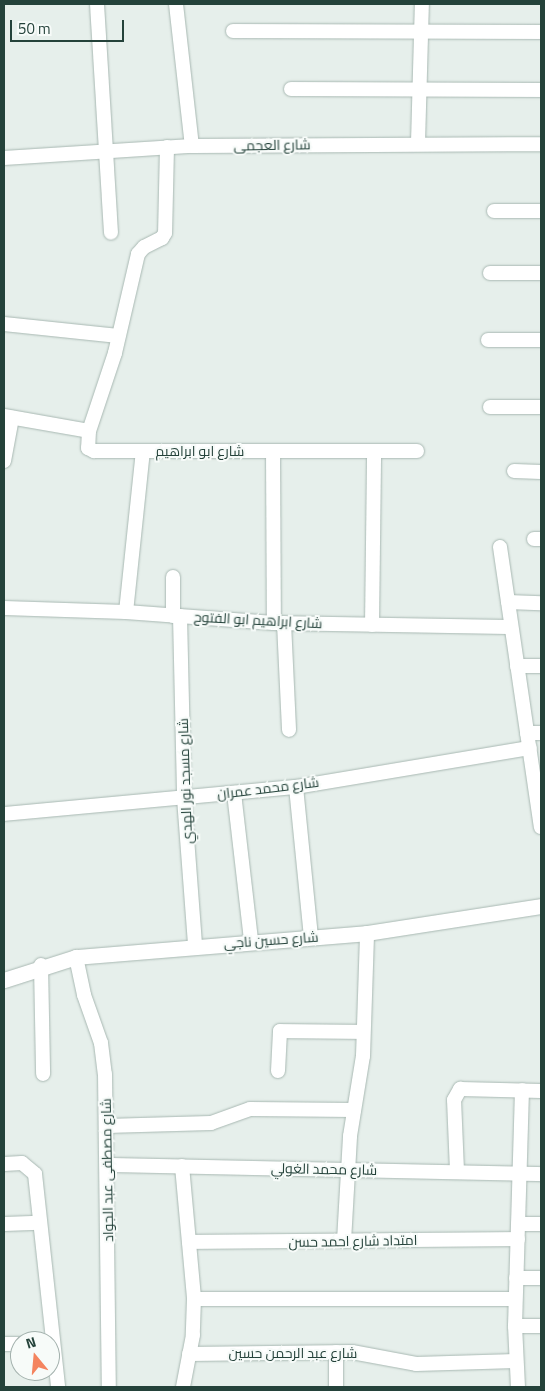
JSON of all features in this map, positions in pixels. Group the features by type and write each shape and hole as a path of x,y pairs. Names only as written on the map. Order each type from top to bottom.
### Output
{"street":[{"path":"98,4 111,233"},
{"path":"176,4 192,146"},
{"path":"418,143 422,4"},
{"path":"233,31 541,32"},
{"path":"291,89 541,90"},
{"name":"شارع العجمى","path":"4,158 192,146 418,143 541,144"},
{"path":"4,461 8,417 89,430 118,336 138,254 144,246 162,238 164,233 167,147"},
{"path":"494,210 541,211"},
{"path":"490,273 541,274"},
{"path":"4,324 118,336"},
{"path":"488,340 541,340"},
{"path":"490,407 541,407"},
{"name":"شارع ابو ابراهيم","path":"89,430 87,444 91,450 417,451"},
{"path":"126,612 143,451"},
{"path":"273,451 279,623 289,730"},
{"path":"372,625 374,451"},
{"path":"514,471 541,472"},
{"path":"500,547 517,666 534,733 530,748 539,797 541,827"},
{"name":"شارع مسجد نور الهدي","path":"174,578 184,798 195,946"},
{"path":"508,602 541,603"},
{"name":"شارع ابراهيم ابو الفتوح","path":"4,608 126,612 279,623 512,627"},
{"path":"517,666 541,666"},
{"name":"شارع محمد عمران","path":"4,814 296,786 530,748"},
{"path":"296,786 311,936"},
{"path":"234,792 252,941"},
{"name":"شارع حسين ناجي","path":"4,980 41,965 76,957 311,936 367,933 541,906"},
{"path":"344,1241 347,1169 363,1032 367,933"},
{"name":"شارع مصطفى عبد الجواد","path":"76,957 104,1059 109,1387"},
{"path":"41,965 43,1074"},
{"path":"278,1071 280,1031 363,1032"},
{"path":"457,1171 456,1094 466,1087 541,1091"},
{"path":"518,1387 514,1326 522,1090"},
{"path":"106,1126 211,1123 250,1109 354,1110"},
{"path":"4,1164 22,1163 32,1169 39,1223 45,1245 52,1331"},
{"name":"شارع محمد الغولي","path":"107,1165 541,1174"},
{"path":"182,1166 194,1299 189,1354 182,1387"},
{"path":"4,1224 39,1223"},
{"path":"518,1224 541,1224"},
{"name":"امتداد شارع احمد حسن","path":"189,1242 518,1239"},
{"path":"516,1278 541,1278"},
{"path":"194,1299 515,1299"},
{"path":"514,1326 541,1326"},
{"path":"336,1352 336,1387"},
{"name":"شارع عبد الرحمن حسين","path":"189,1354 336,1352 366,1353 416,1364 516,1361"}]}
